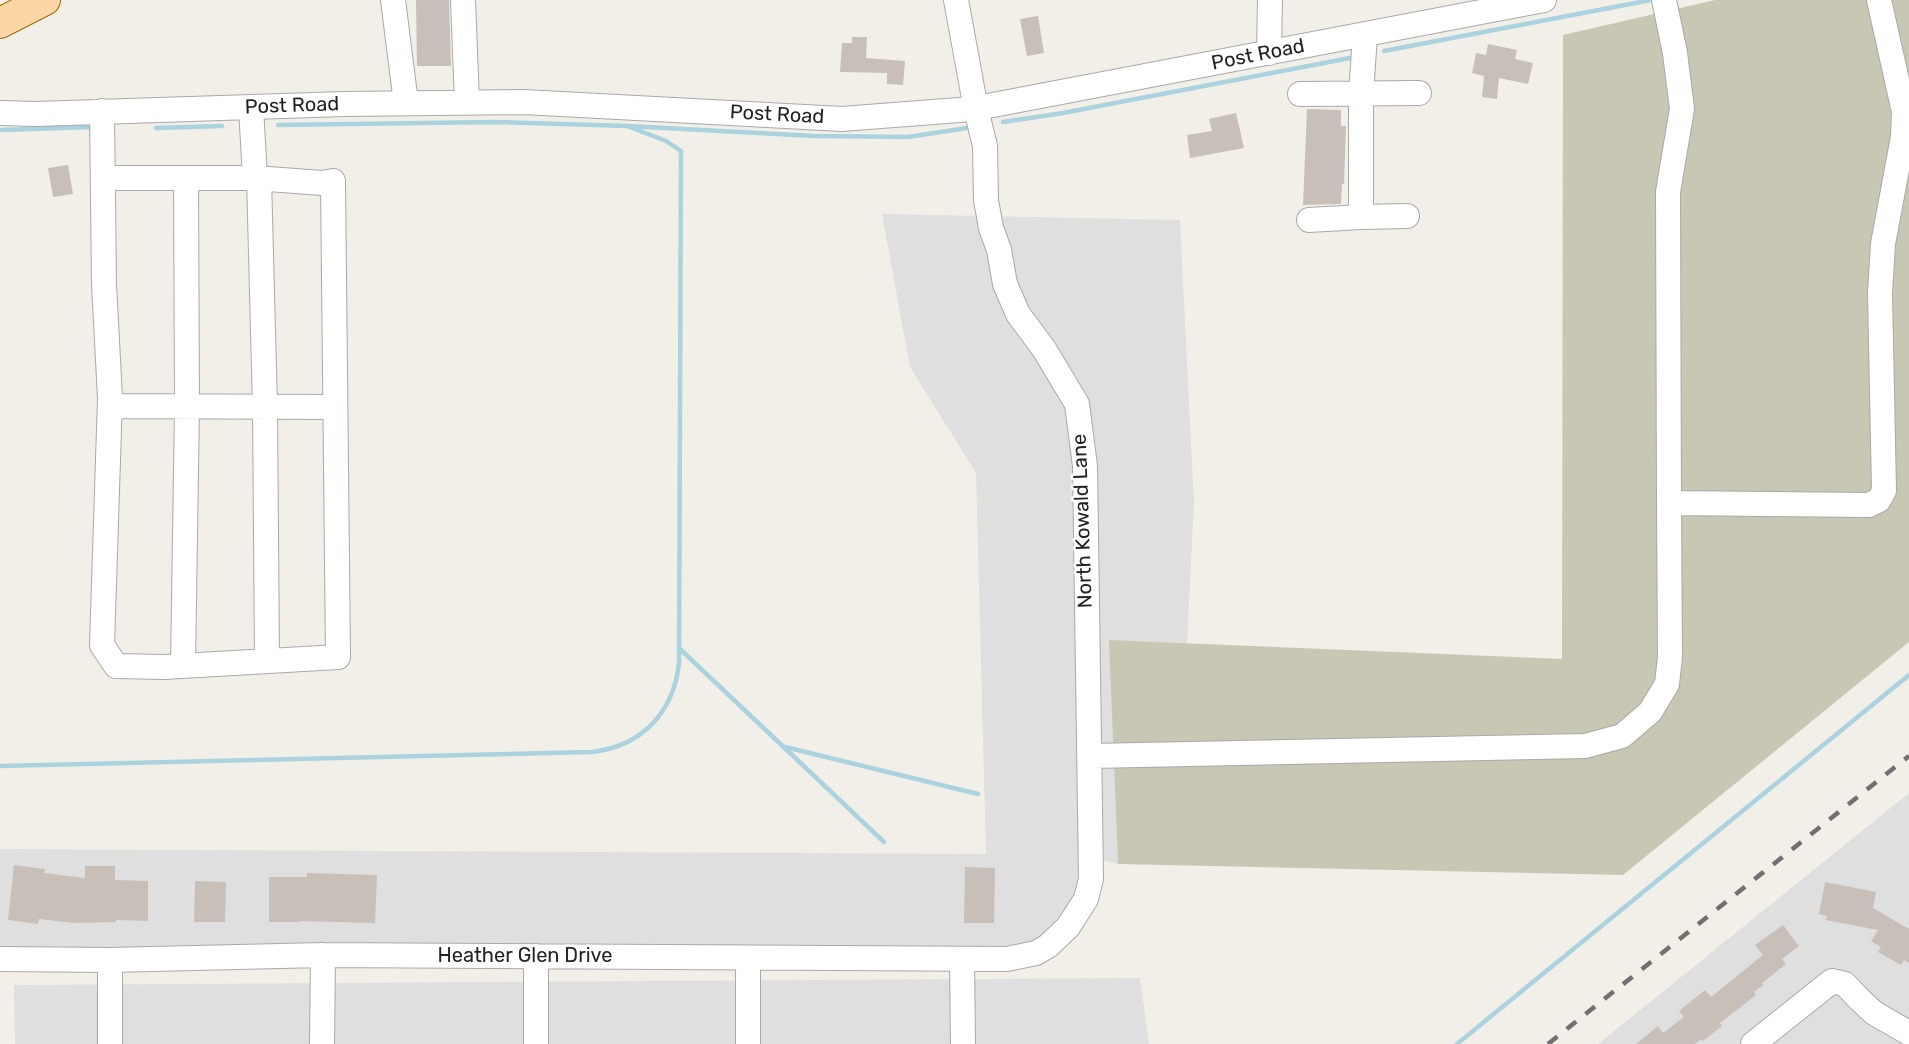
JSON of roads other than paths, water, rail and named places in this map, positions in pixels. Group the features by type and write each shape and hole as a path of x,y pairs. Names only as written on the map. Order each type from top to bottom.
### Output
{"main road":[{"path":"0,23 45,0"}],"street":[{"path":"393,0 406,103"},
{"path":"463,0 467,103"},
{"name":"North Kowald Lane","path":"956,0 985,147 986,200 1005,284 1018,314 1044,349 1077,404 1085,466 1091,879 1086,899 1068,927 1048,946"},
{"path":"1269,53 1270,0"},
{"name":"Post Road","path":"0,113 524,102 842,118 976,109 1365,35 1444,10 1544,0"},
{"path":"1090,756 1585,746 1622,736 1650,711 1667,684 1670,657 1668,192 1682,109 1675,53 1664,0"},
{"path":"1669,503 1869,505 1879,500 1884,491 1880,293 1883,244 1903,137 1904,112 1879,0"},
{"path":"1361,217 1361,94 1365,35"},
{"path":"1300,94 1419,93"},
{"path":"251,107 257,178 265,407 267,661"},
{"path":"102,111 104,284 110,406 102,645 116,666 183,666 338,657 333,181 322,183 257,178 104,178"},
{"path":"183,666 187,406 186,178"},
{"path":"1309,220 1407,216"},
{"path":"110,406 335,407"},
{"name":"Heather Glen Drive","path":"2,959 110,960 323,955 1007,959 1036,953 1048,946"},
{"path":"322,1044 323,955"},
{"path":"536,956 536,1044"},
{"path":"748,958 748,1044"},
{"path":"962,959 963,1044"},
{"path":"110,960 110,1044"},
{"path":"1753,1044 1832,981 1845,984 1874,1013 1909,1033"}],"waterway":[{"path":"1384,51 1651,0"},
{"path":"1003,122 1063,113 1350,58"},
{"path":"278,125 496,122 814,136 908,137 967,128"},
{"path":"156,128 222,126"},
{"path":"0,766 592,752 626,743 652,724 670,698 679,664 681,151 666,141 627,126"},
{"path":"0,130 93,127"},
{"path":"679,648 884,842"},
{"path":"1457,1044 1909,675"},
{"path":"785,747 978,794"}],"railway":[{"path":"1548,1044 1909,756"}]}
